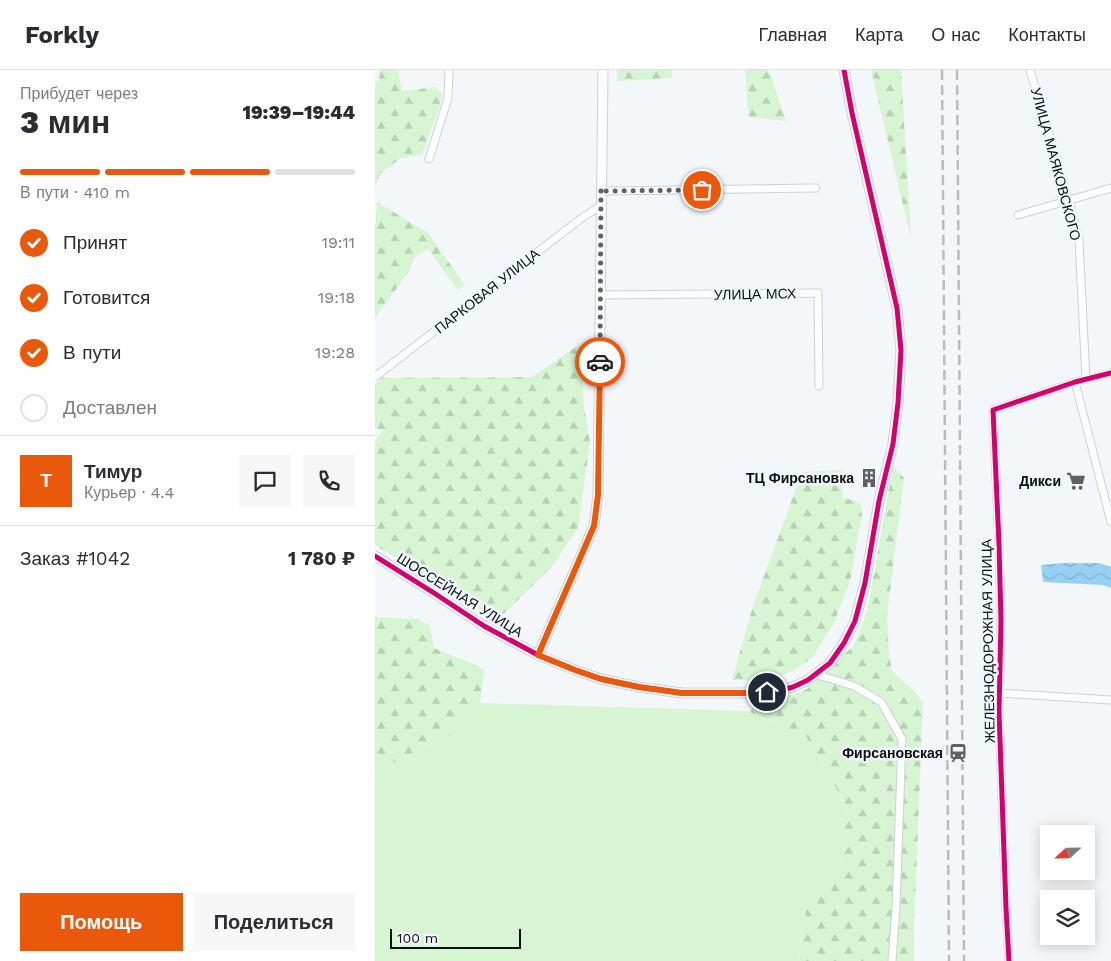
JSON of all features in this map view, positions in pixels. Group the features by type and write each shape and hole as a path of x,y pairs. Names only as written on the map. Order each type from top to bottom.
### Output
{"street":[{"path":"429,159 448,98 449,70"},
{"path":"538,655 594,526 598,495 603,70"},
{"name":"ШОССЕЙНАЯ УЛИЦА","path":"375,556 484,626 538,655 601,679 682,693 756,693 778,691 793,687 808,680 830,663 844,643 855,621 865,583 879,501 893,444 898,404 901,350 897,308 852,113 844,70"},
{"name":"УЛИЦА МАЯКОВСКОГО","path":"1030,70 1079,241 1086,379"},
{"path":"601,188 606,191 817,188"},
{"path":"1019,215 1111,188"},
{"name":"ПАРКОВАЯ УЛИЦА","path":"375,377 583,217 601,206"},
{"name":"УЛИЦА МСХ","path":"601,295 818,293 819,386"},
{"path":"1111,372 1075,382 1111,522"},
{"name":"ЖЕЛЕЗНОДОРОЖНАЯ УЛИЦА","path":"1009,961 999,722 1001,621 993,410 1075,382"},
{"path":"815,674 853,686 881,702 902,739 896,908 892,961"},
{"path":"999,693 1111,700"}],"green space":[{"path":"380,70 398,70 402,91 436,87 443,96 422,155 401,158 380,174 375,188 375,82 379,81"},
{"path":"617,70 672,70 672,78 617,81"},
{"path":"745,70 768,70 786,121 749,117"},
{"path":"871,70 901,70 911,238"},
{"path":"377,202 428,233 465,285 458,290 428,249 414,258 410,270 375,318 375,230"},
{"path":"580,344 584,407 590,443 578,528 552,567 497,620 375,545 375,440 383,431 375,428 375,384 381,378 532,377"},
{"path":"893,466 904,478 887,616 889,654 892,671 923,702 914,961 798,961 806,911 842,867 846,805 806,736 747,711 807,689 854,645 867,612"},
{"path":"841,470 843,498 860,502 862,515 850,581 834,623 812,658 793,671 768,680 732,680 753,606 802,472"},
{"path":"375,617 417,619 430,626 434,648 484,670 480,703 451,735 375,771"},
{"path":"480,703 747,711 806,736 846,805 842,867 806,911 798,961 375,961 375,771 451,735"}],"water":[{"path":"1099,563 1111,567 1111,588 1103,585 1043,582 1041,565"}],"railway":[{"path":"942,70 949,961"},
{"path":"957,70 964,961"}],"cycle path":[{"path":"375,556 484,626 538,655 601,679 682,693 756,693 778,691 793,687 808,680 830,663 844,643 855,621 865,583 879,501 893,444 898,403 901,350 897,308 852,113 844,70"},
{"path":"1009,961 999,712 1001,621 993,410 1075,382 1111,373"}],"way so far":[{"path":"600,362 601,188 606,191 702,190"}],"place":[{"name":"ТЦ Фирсановка","path":"869,478"},
{"name":"Дикси","path":"1076,481"},
{"name":"Фирсановская","path":"958,753"}],"route":[{"path":"600,362 598,495 594,526 538,655 601,679 639,687 682,693 767,692"}]}
